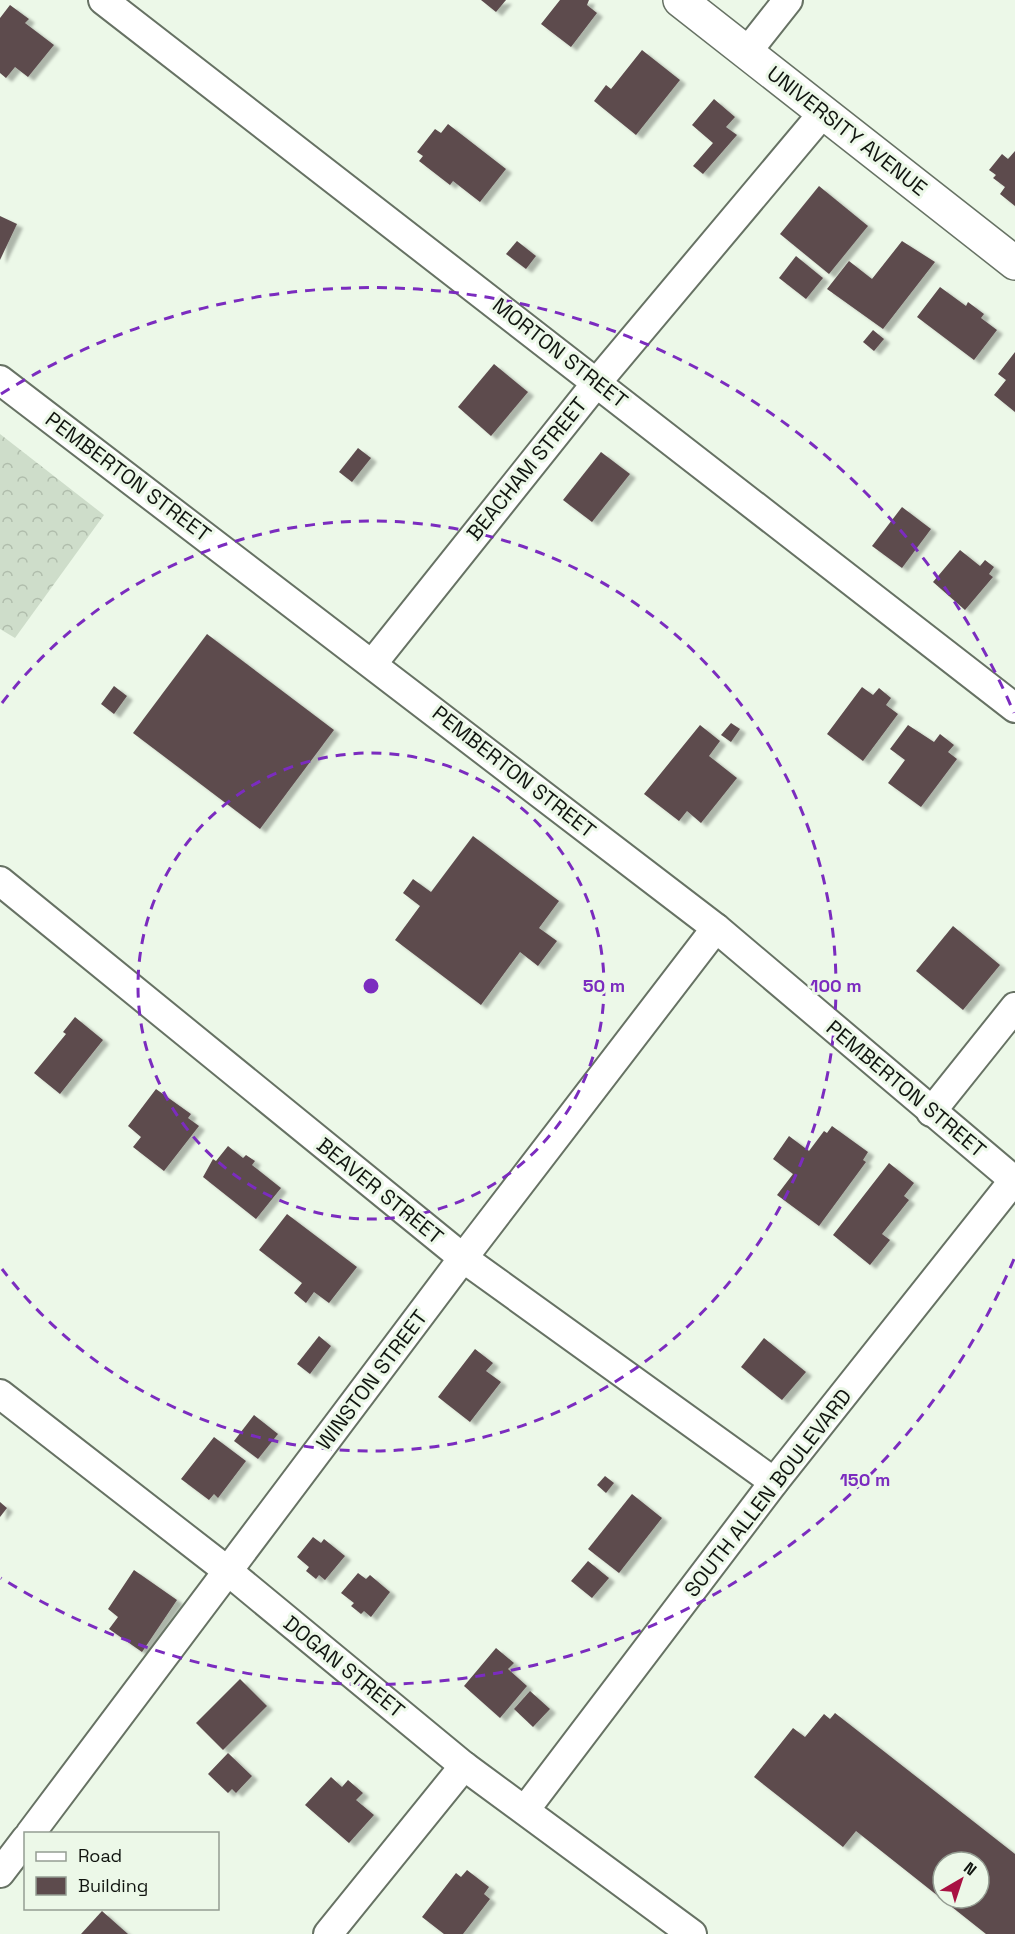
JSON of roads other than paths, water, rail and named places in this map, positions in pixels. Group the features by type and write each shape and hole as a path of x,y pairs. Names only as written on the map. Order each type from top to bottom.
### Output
{"street":[{"name":"MORTON STREET","path":"103,0 598,381 1015,708"},
{"name":"UNIVERSITY AVENUE","path":"680,0 1015,263"},
{"path":"747,52 788,0"},
{"name":"BEACHAM STREET","path":"373,663 598,381 823,113"},
{"name":"PEMBERTON STREET","path":"0,380 373,663 716,928 1014,1180"},
{"name":"BEAVER STREET","path":"0,881 463,1258 774,1482"},
{"name":"WINSTON STREET","path":"31,1832 229,1572 463,1258 716,928"},
{"path":"931,1112 1015,1007"},
{"name":"SOUTH ALLEN BOULEVARD","path":"525,1810 774,1482 1014,1180"},
{"name":"DOGAN STREET","path":"0,1394 229,1572 464,1766 692,1934"},
{"path":"328,1934 464,1766"},
{"path":"0,1873 24,1842"}]}
